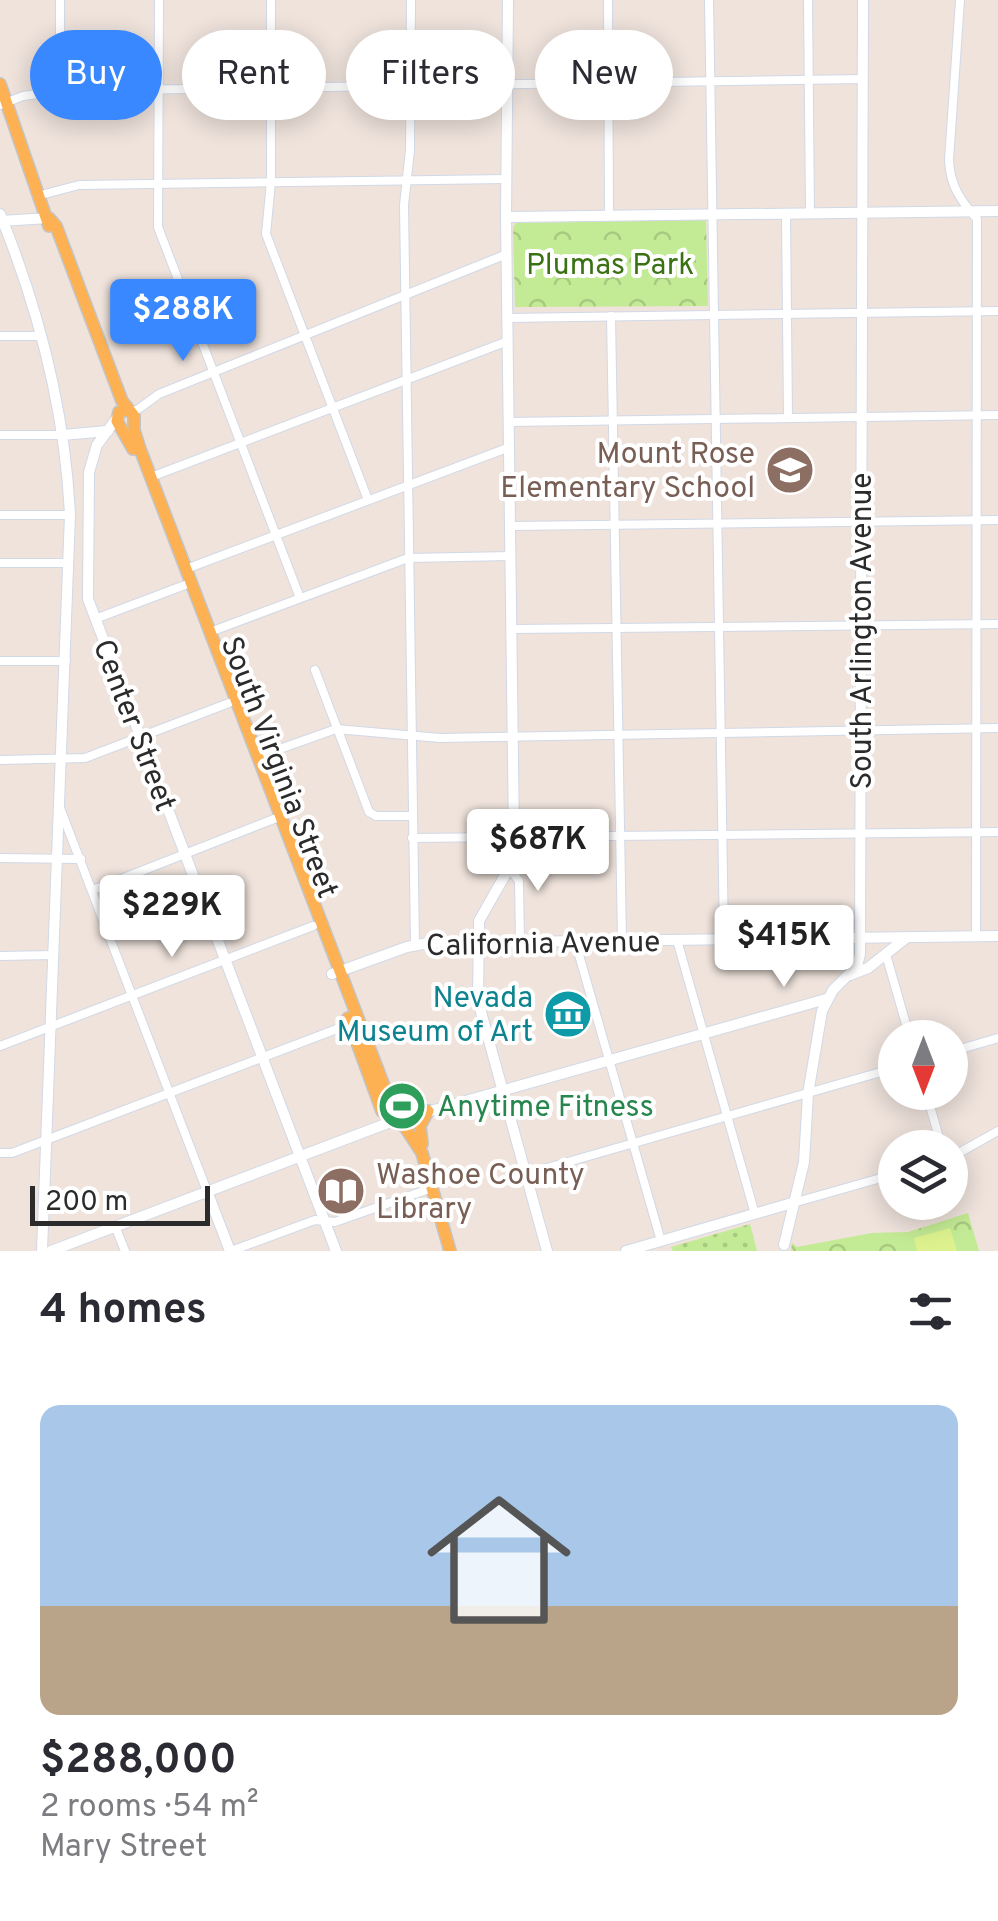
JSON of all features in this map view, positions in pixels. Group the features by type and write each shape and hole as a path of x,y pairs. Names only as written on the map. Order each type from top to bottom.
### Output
{"main road":[{"name":"South Virginia Street","path":"0,84 3,103 41,195 49,228 186,569 229,703 233,704 277,818 382,1110 413,1136 424,1158 450,1251"},
{"name":"South Virginia Street","path":"124,417 185,585 257,757 313,926 397,1120"},
{"path":"350,1024 355,1026 362,1046 370,1054"},
{"path":"424,1158 420,1126 428,1111"}],"street":[{"path":"60,0 60,30"},
{"path":"159,0 159,30"},
{"path":"271,0 271,30"},
{"path":"410,0 410,30"},
{"path":"508,0 508,30"},
{"path":"608,0 608,30"},
{"path":"710,0 724,939"},
{"path":"808,0 810,213"},
{"name":"South Arlington Avenue","path":"826,998 859,960 867,937 861,834 863,0"},
{"path":"960,0 949,167 961,202 977,218 976,936"},
{"path":"673,82 863,79"},
{"path":"3,103 30,95"},
{"path":"158,120 158,227 300,598"},
{"path":"270,120 266,234 368,500"},
{"path":"409,120 406,294 415,945"},
{"path":"507,120 514,837 510,868 480,914 478,1001 548,1251"},
{"path":"608,120 609,216"},
{"path":"41,195 76,186 506,179"},
{"path":"506,217 998,211"},
{"path":"786,214 788,418"},
{"path":"42,1251 70,514 62,435 42,336 1,218 49,218"},
{"path":"124,417 160,394 507,254"},
{"path":"508,318 998,311"},
{"path":"612,316 622,940"},
{"path":"0,336 42,336"},
{"path":"151,477 508,342"},
{"path":"510,422 998,416"},
{"name":"Center Street","path":"124,417 108,431 94,452 88,478 87,586 95,619 336,1251"},
{"path":"0,435 84,435 108,431"},
{"path":"84,435 94,452"},
{"path":"186,569 510,447"},
{"path":"0,514 70,514"},
{"path":"511,526 998,520"},
{"path":"205,630 408,558 512,556"},
{"path":"0,563 69,562"},
{"path":"95,619 185,585"},
{"path":"512,630 998,624"},
{"path":"0,662 66,661"},
{"path":"315,670 371,814 411,816"},
{"path":"0,760 88,757 229,703"},
{"path":"257,757 338,730 410,737 998,728"},
{"path":"60,808 231,1251 316,1220 335,1222 432,1188"},
{"path":"93,890 277,818"},
{"path":"412,838 998,832"},
{"path":"0,858 81,859"},
{"path":"510,868 519,880 520,942"},
{"path":"0,1046 313,926"},
{"name":"California Avenue","path":"335,973 415,945 998,936"},
{"path":"867,937 887,958 905,1020"},
{"path":"848,975 863,971 908,937"},
{"path":"678,940 755,1214"},
{"path":"575,942 661,1241"},
{"path":"0,956 54,956"},
{"path":"51,1251 397,1120 826,998 808,1094 804,1162 784,1245"},
{"path":"0,1153 12,1153 350,1024"},
{"path":"968,1047 998,1038"},
{"path":"526,1174 878,1073"},
{"path":"968,1148 998,1131"},
{"path":"628,1251 878,1179"},
{"path":"115,1226 125,1251"}],"green space":[{"name":"Plumas Park","path":"706,220 708,306 515,307 516,223"},
{"path":"968,1213 979,1251 791,1251 792,1243 797,1247 872,1233 908,1232 946,1220 968,1220"},
{"path":"750,1224 757,1251 673,1251 671,1247"},
{"path":"950,1228 957,1251 917,1251 914,1238"}],"place":[{"name":"Mount Rose Elementary School","path":"790,470"},
{"name":"Nevada Museum of Art","path":"568,1014"},
{"name":"Anytime Fitness","path":"402,1106"},
{"name":"Washoe County Library","path":"341,1191"}]}
